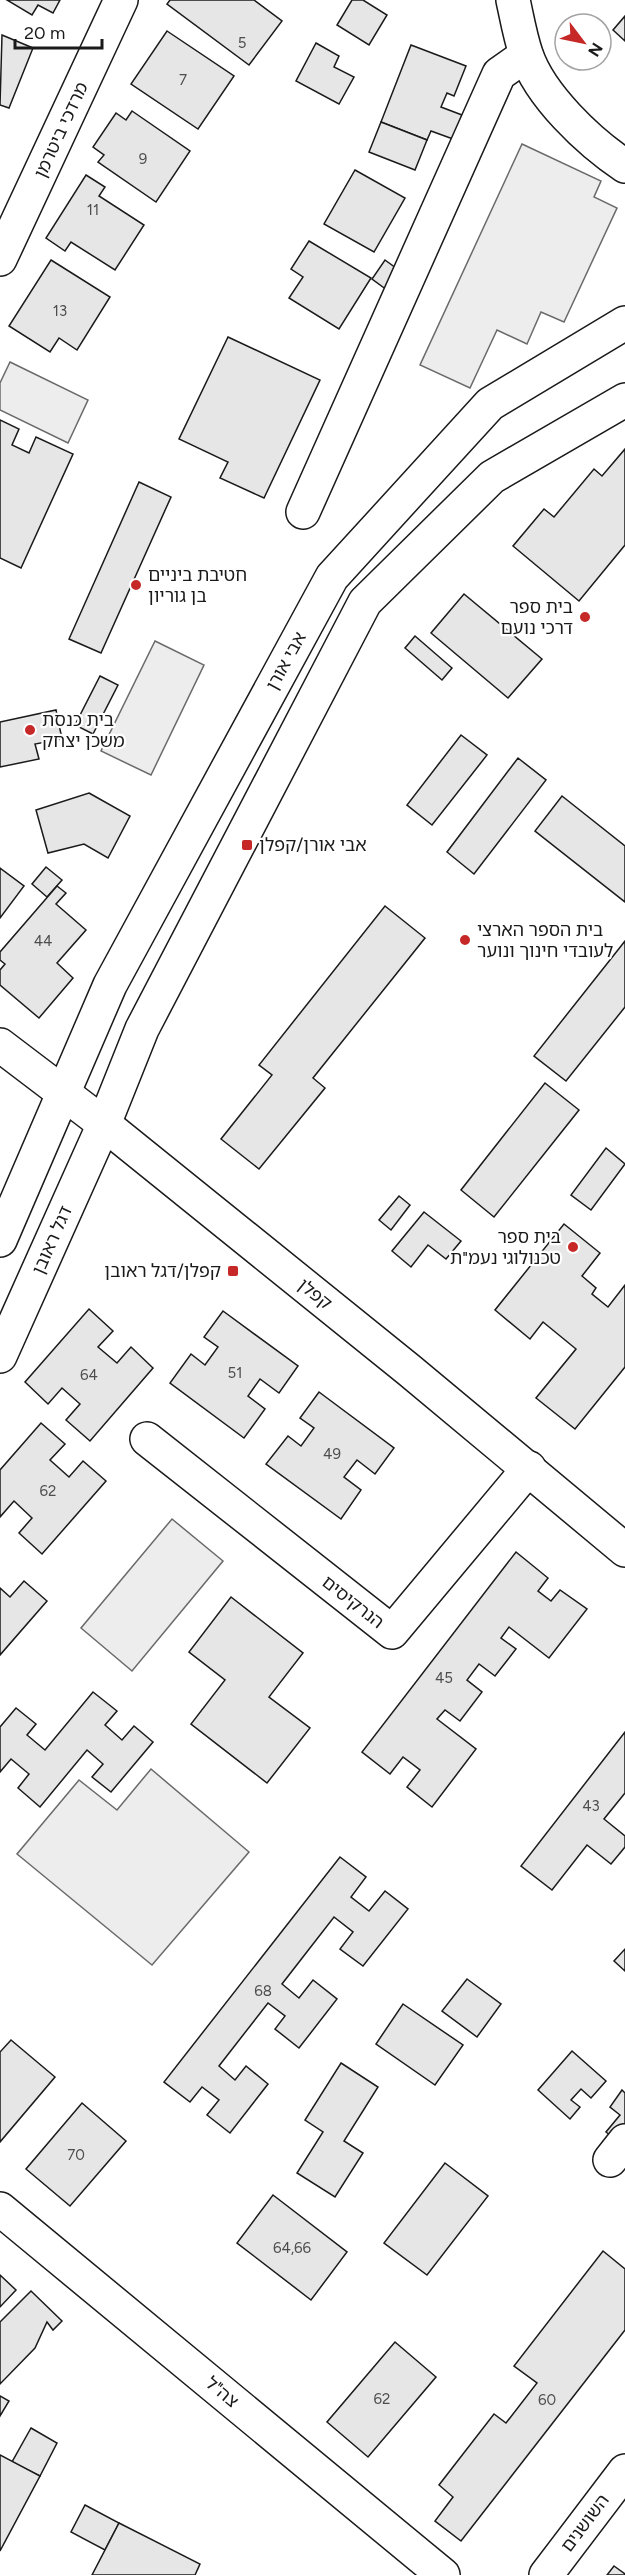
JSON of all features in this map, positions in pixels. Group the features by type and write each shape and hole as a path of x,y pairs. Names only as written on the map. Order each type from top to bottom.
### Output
{"street":[{"name":"מרדכי ביטרמן","path":"0,259 121,0"},
{"path":"513,0 526,56 549,96 601,150 625,166"},
{"path":"303,512 499,74 526,56"},
{"name":"אבי אורן","path":"64,1095 110,985 332,577 490,404 623,322"},
{"path":"104,1124 142,1029 364,602 492,477 625,400"},
{"name":"קפלן","path":"0,1045 104,1124 529,1468 625,1550"},
{"path":"0,1240 64,1095"},
{"name":"דגל ראובן","path":"0,1356 104,1124"},
{"name":"הנרקיסים","path":"147,1439 392,1632 529,1468"},
{"name":"צה\"ל","path":"0,2209 443,2575"},
{"name":"השושנים","path":"546,2575 625,2471"}],"shaded area":[{"path":"522,144 601,181 594,197 617,208 564,322 541,312 527,344 497,330 470,388 420,365"},
{"path":"10,362 88,400 68,443 0,410 0,383"},
{"path":"155,641 204,665 151,775 101,751"},
{"path":"172,1519 223,1561 132,1671 81,1628"},
{"path":"151,1769 249,1852 152,1965 17,1854 79,1780 117,1810"}],"building":[{"path":"7,0 60,0 53,13 38,5 32,15"},
{"path":"170,0 254,0 282,21 249,65 167,4"},
{"path":"352,0 363,0 387,15 369,45 337,25"},
{"path":"625,16 625,41 613,30"},
{"path":"167,31 234,76 198,129 131,84"},
{"path":"2,35 33,48 9,108 0,105"},
{"path":"316,43 339,56 334,67 354,77 339,104 296,81"},
{"path":"411,45 466,66 454,96 447,93 441,107 462,115 453,139 431,131 427,140 381,122"},
{"path":"132,111 190,151 156,202 98,162 104,155 93,147 116,113 126,120"},
{"path":"381,122 427,140 415,170 369,152"},
{"path":"355,170 405,198 374,252 324,224"},
{"path":"86,175 105,187 99,196 144,225 115,270 71,242 65,251 46,238"},
{"path":"309,241 371,278 339,329 289,298 303,277 291,269"},
{"path":"51,260 110,297 77,350 59,338 50,352 9,326"},
{"path":"385,260 400,271 387,290 372,279"},
{"path":"228,337 320,380 264,498 220,478 228,462 179,439"},
{"path":"0,420 19,429 12,445 29,453 36,437 73,454 21,568 0,558"},
{"path":"625,449 625,545 579,601 513,546 544,509 554,517 594,469 602,476"},
{"path":"139,482 171,497 101,653 69,639"},
{"path":"464,594 542,659 508,698 431,633"},
{"path":"415,636 452,668 442,680 405,648"},
{"path":"100,676 118,685 93,734 75,725"},
{"name":"בית כנסת משכן יצחק","path":"56,710 62,739 35,744 39,759 0,767 0,722"},
{"path":"461,735 487,755 432,825 407,805"},
{"path":"518,758 546,780 474,874 447,852"},
{"path":"89,793 130,816 108,858 84,844 48,853 36,810"},
{"path":"562,796 625,846 625,902 535,831"},
{"path":"46,867 62,880 47,897 32,884"},
{"path":"0,868 24,886 0,918"},
{"path":"57,886 66,893 56,904 86,930 57,963 73,978 39,1018 0,985 0,970 5,964 0,960 0,952"},
{"path":"385,906 425,938 313,1078 325,1088 259,1169 221,1139 272,1075 259,1065"},
{"path":"625,941 625,1007 566,1081 534,1056"},
{"path":"545,1083 579,1110 494,1217 461,1190"},
{"path":"606,1148 625,1164 591,1210 571,1195"},
{"path":"399,1196 410,1205 391,1230 379,1220"},
{"path":"424,1212 461,1241 446,1259 428,1245 411,1267 392,1251"},
{"path":"564,1224 600,1253 582,1276 596,1288 592,1294 608,1307 625,1285 625,1367 575,1429 536,1398 576,1349 543,1322 530,1339 495,1310"},
{"path":"89,1309 113,1331 98,1347 117,1363 131,1347 153,1368 90,1441 66,1420 80,1404 62,1388 48,1404 25,1382"},
{"path":"223,1311 298,1366 279,1393 260,1379 248,1396 265,1409 244,1438 170,1383 191,1354 205,1365 218,1347 204,1337"},
{"path":"319,1392 394,1448 375,1474 357,1460 344,1477 361,1490 341,1519 266,1464 288,1436 301,1446 314,1428 300,1418"},
{"path":"41,1423 65,1444 50,1460 69,1477 83,1461 106,1481 42,1554 19,1533 32,1518 14,1501 0,1517 0,1470"},
{"path":"516,1552 548,1578 538,1591 551,1601 560,1590 587,1609 549,1658 509,1627 501,1638 516,1649 495,1676 479,1664 467,1680 482,1692 460,1721 445,1710 437,1719 476,1749 432,1807 407,1787 420,1770 403,1757 390,1774 362,1752"},
{"path":"24,1581 47,1601 0,1655 0,1588 10,1597"},
{"path":"231,1597 303,1653 269,1697 310,1728 267,1783 191,1724 225,1680 189,1652"},
{"path":"93,1692 117,1711 105,1725 122,1740 134,1726 153,1742 111,1792 92,1777 103,1764 87,1750 40,1807 18,1788 29,1774 11,1759 0,1772 0,1727 16,1708 36,1724 27,1735 45,1750"},
{"path":"625,1732 625,1793 604,1819 625,1836 625,1847 611,1864 587,1845 552,1890 521,1866"},
{"path":"340,1857 366,1877 351,1897 369,1911 385,1891 408,1909 363,1966 340,1949 353,1932 334,1917 282,1984 299,1998 313,1980 337,1999 299,2048 275,2029 285,2016 268,2003 219,2066 235,2080 246,2066 268,2084 230,2133 207,2115 219,2100 202,2087 190,2102 164,2082"},
{"path":"625,1949 625,1971 614,1961"},
{"path":"467,1979 501,2004 477,2037 442,2011"},
{"path":"403,2004 463,2045 435,2085 376,2044"},
{"path":"11,2040 55,2077 0,2142 0,2052"},
{"path":"572,2051 606,2081 591,2098 581,2089 571,2100 580,2107 570,2119 538,2090"},
{"path":"341,2063 378,2087 344,2141 363,2153 335,2197 297,2173 323,2132 305,2120"},
{"path":"622,2090 625,2093 625,2138 621,2144 606,2132 620,2115 610,2107"},
{"path":"82,2103 126,2141 70,2206 26,2169"},
{"path":"445,2163 488,2196 427,2275 384,2243"},
{"path":"273,2195 347,2252 311,2300 237,2243"},
{"path":"603,2251 625,2269 625,2330 461,2541 435,2521 453,2497 439,2485 494,2414 506,2423 537,2383 514,2366"},
{"path":"0,2275 16,2290 0,2307"},
{"path":"31,2291 62,2321 53,2330 47,2322 35,2348 0,2384 0,2322"},
{"path":"395,2342 436,2377 368,2457 327,2422"},
{"path":"0,2396 9,2401 0,2416"},
{"path":"31,2428 57,2443 40,2476 12,2462"},
{"path":"0,2455 40,2476 0,2551"},
{"path":"85,2505 119,2523 105,2550 71,2532"},
{"path":"119,2523 200,2564 195,2575 92,2575"},
{"path":"614,2566 625,2574 625,2575 607,2575"}],"place":[{"name":"חטיבת ביניים בן גוריון","path":"136,585"},
{"name":"בית ספר דרכי נועם","path":"585,617"},
{"name":"בית כנסת משכן יצחק","path":"30,730"},
{"name":"אבי אורן/קפלן","path":"247,845"},
{"name":"בית הספר הארצי לעובדי חינוך ונוער","path":"465,940"},
{"name":"בית ספר טכנולוגי נעמ\"ת","path":"573,1247"},
{"name":"קפלן/דגל ראובן","path":"233,1271"}]}
